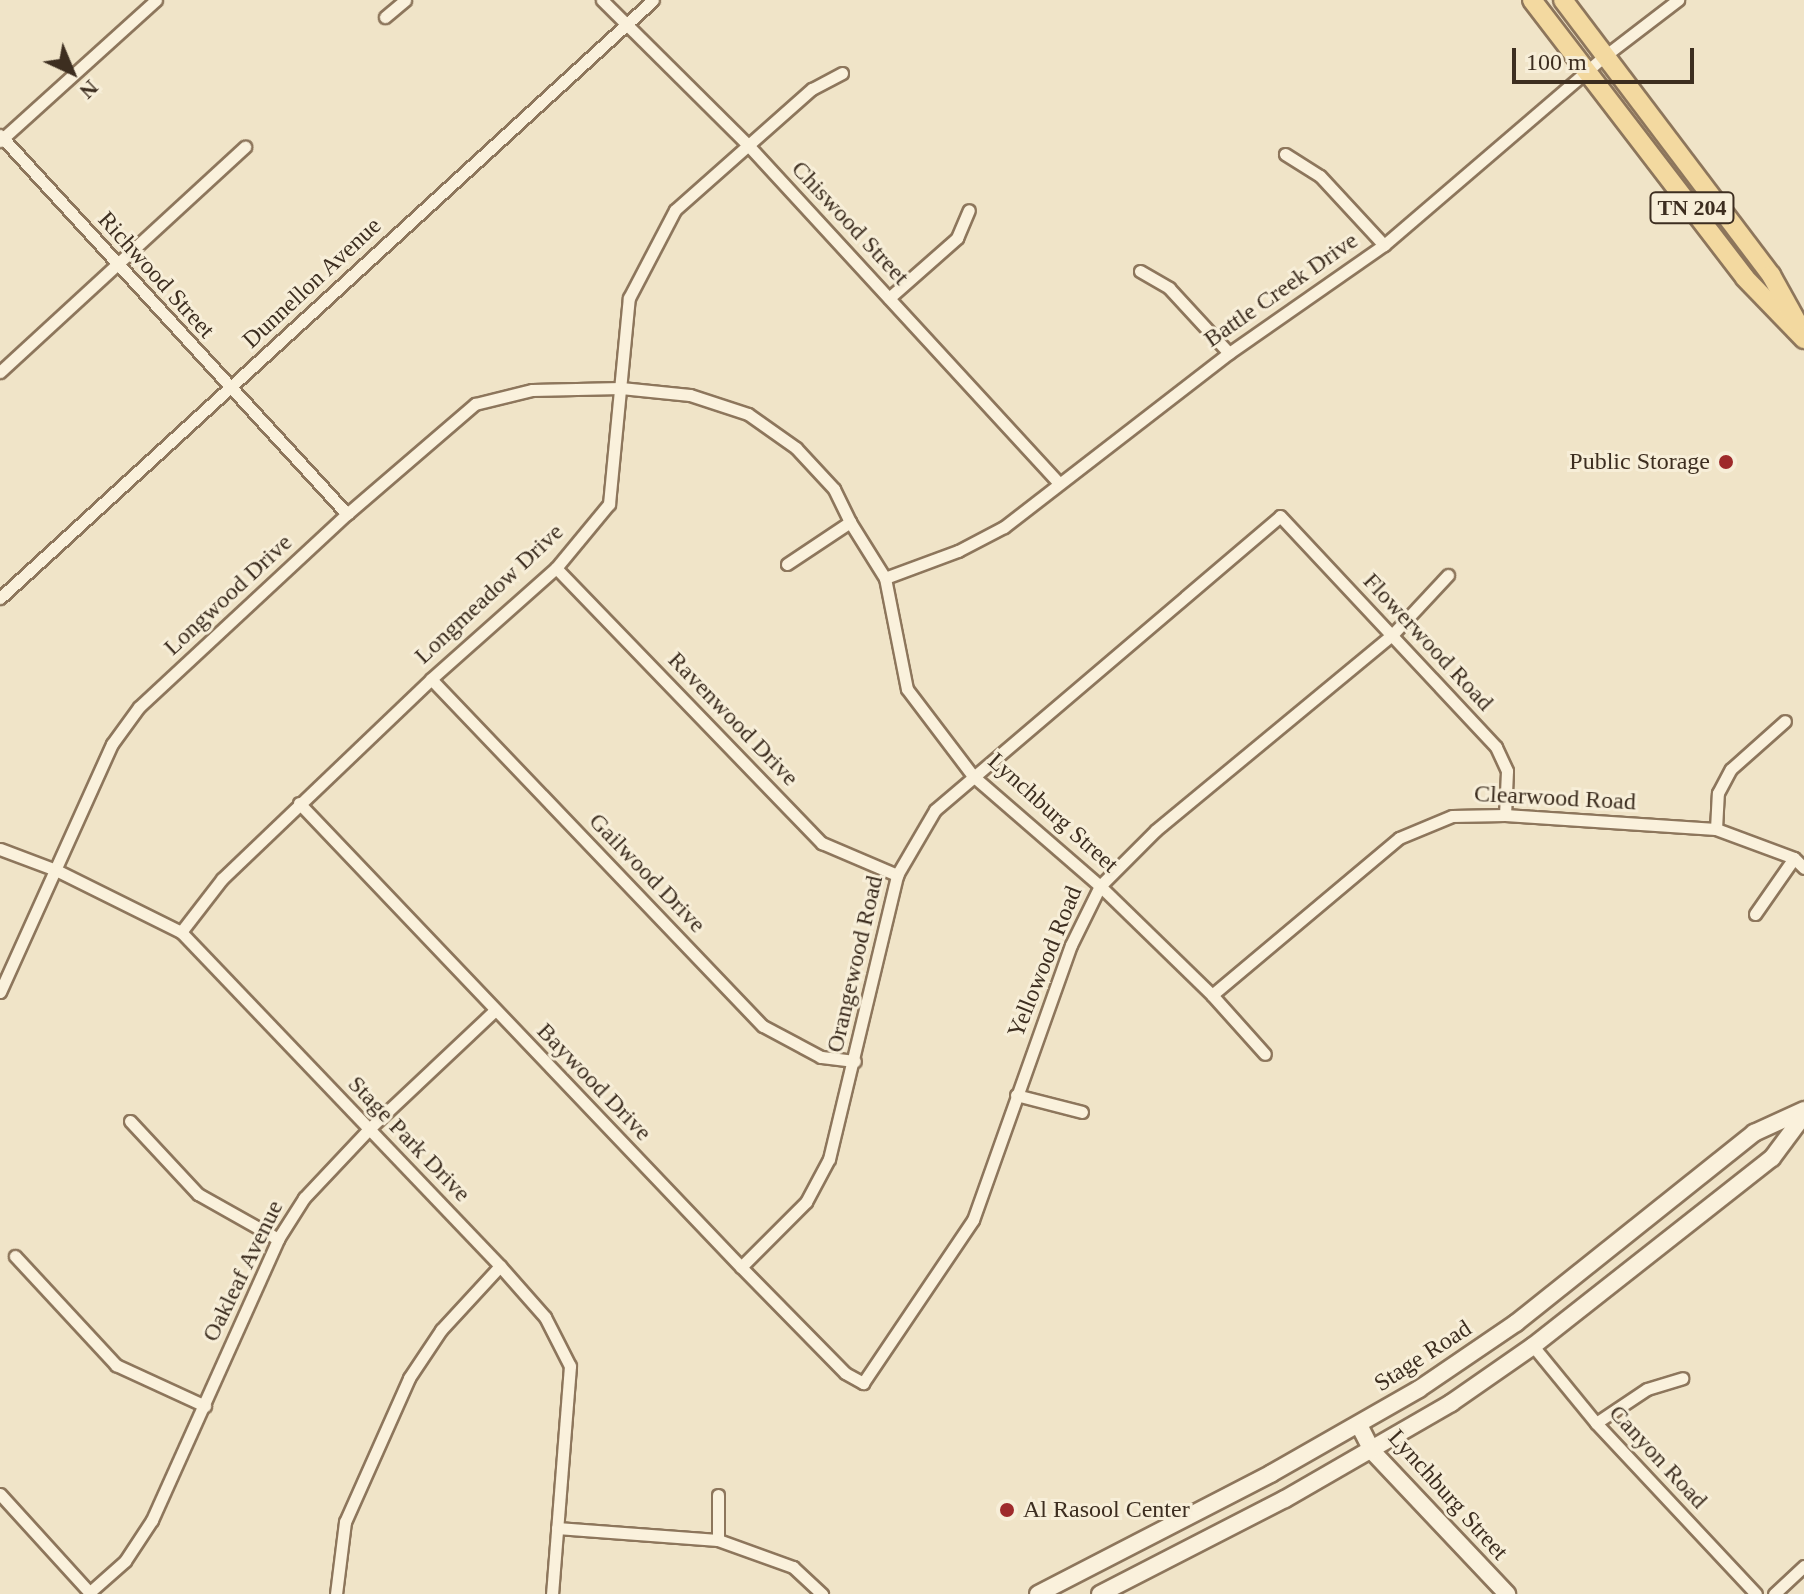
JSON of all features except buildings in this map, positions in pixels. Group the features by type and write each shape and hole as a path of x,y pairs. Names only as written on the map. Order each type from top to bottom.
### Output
{"main road":[{"name":"TN 204","path":"1532,0 1745,278 1804,337"},
{"name":"TN 204","path":"1563,0 1771,275 1804,337"},
{"name":"Stage Road","path":"1100,1594 1372,1451 1440,1410 1533,1346 1772,1158 1804,1113"},
{"name":"Stage Road","path":"1038,1594 1359,1425 1516,1323 1754,1133 1804,1113"},
{"name":"Lynchburg Street","path":"1359,1425 1372,1451 1507,1594"}],"street":[{"path":"1,138 156,0"},
{"path":"385,17 405,0"},
{"name":"Chiswood Street","path":"602,0 747,144 1059,483"},
{"name":"Dunnellon Avenue","path":"0,598 653,0"},
{"name":"Battle Creek Drive","path":"885,578 958,551 1004,527 1229,353 1384,245 1606,55 1678,0"},
{"name":"Longmeadow Drive","path":"181,932 222,879 431,679 556,568 609,504 629,298 675,210 812,89 842,73"},
{"name":"Richwood Street","path":"1,138 347,514"},
{"path":"0,372 245,147"},
{"path":"1285,154 1320,176 1384,245"},
{"path":"889,298 957,238 969,210"},
{"path":"1140,271 1169,288 1229,353"},
{"name":"Longwood Drive","path":"0,992 112,744 139,707 347,514 475,404 532,390 621,388"},
{"name":"Lynchburg Street","path":"621,388 690,395 748,414 796,448 834,489 850,522 885,578 907,689 973,776 1100,886 1212,995 1265,1054"},
{"name":"Flowerwood Road","path":"1280,516 1496,747 1507,771 1505,815"},
{"name":"Orangewood Road","path":"741,1267 806,1202 829,1159 855,1061 897,875 935,810 1280,516"},
{"path":"787,564 850,522"},
{"name":"Ravenwood Drive","path":"556,568 822,843 897,875"},
{"name":"Yellowood Road","path":"863,1383 973,1220 1071,945 1100,886 1156,830 1392,635 1448,575"},
{"name":"Gailwood Drive","path":"431,679 763,1026 821,1057 855,1061"},
{"path":"1716,829 1718,793 1731,769 1785,721"},
{"name":"Baywood Drive","path":"299,803 741,1267 845,1373 863,1383"},
{"name":"Clearwood Road","path":"1212,995 1399,838 1452,816 1505,815 1716,829 1794,858 1804,868"},
{"name":"Stage Park Drive","path":"0,849 56,870 181,932 370,1128 545,1317 570,1366 552,1594"},
{"path":"1755,914 1794,858"},
{"name":"Oakleaf Avenue","path":"90,1593 125,1561 152,1520 278,1239 304,1198 370,1128 495,1010"},
{"path":"1016,1095 1082,1112"},
{"path":"130,1121 198,1194 278,1239"},
{"path":"15,1256 116,1365 205,1406"},
{"path":"336,1594 345,1522 409,1378 441,1330 500,1266"},
{"name":"Canyon Road","path":"1533,1346 1596,1423 1756,1594"},
{"path":"1596,1423 1647,1389 1682,1378"},
{"path":"0,1494 90,1593"},
{"path":"718,1495 718,1540"},
{"path":"557,1528 718,1540 793,1567 822,1594"},
{"path":"1774,1594 1804,1566"}],"place":[{"name":"Public Storage","path":"1726,462"},
{"name":"Al Rasool Center","path":"1007,1510"}]}
